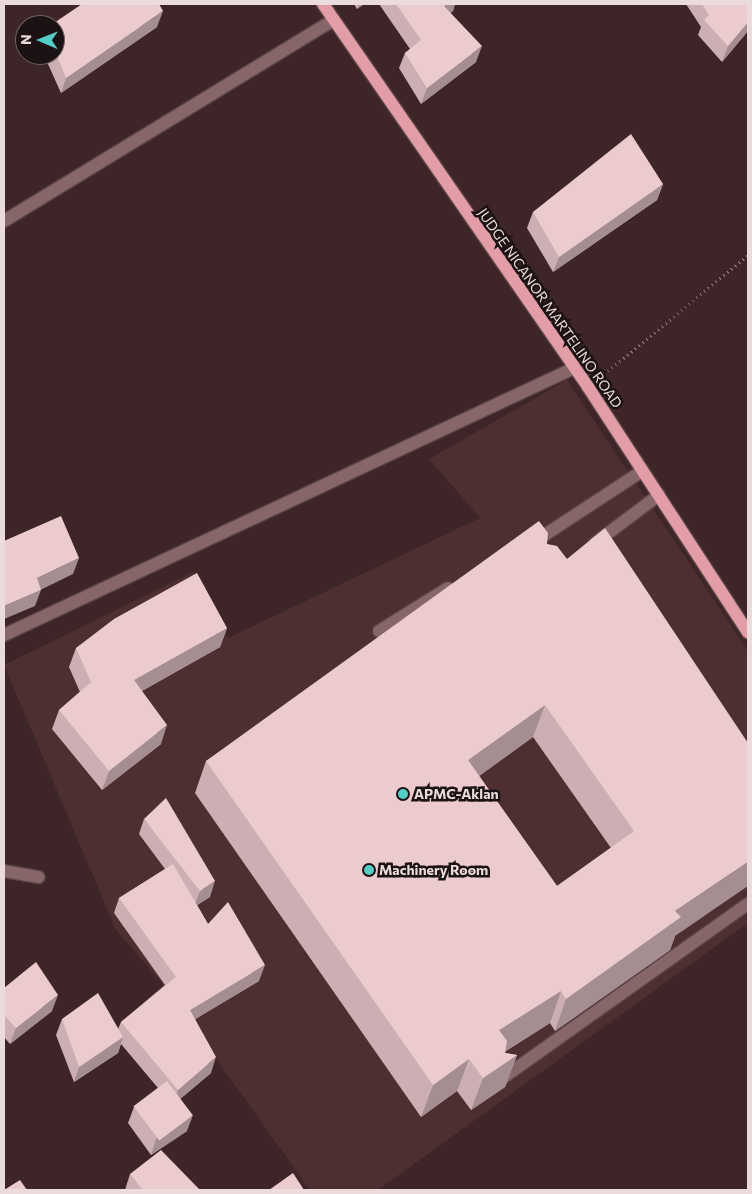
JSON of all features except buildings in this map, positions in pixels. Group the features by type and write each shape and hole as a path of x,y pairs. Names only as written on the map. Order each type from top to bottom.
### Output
{"main road":[{"name":"JUDGE NICANOR MARTELINO ROAD","path":"323,4 572,369 588,387 748,632"}],"street":[{"path":"4,221 333,20"},
{"path":"4,635 572,369"},
{"path":"518,549 542,538 642,470"},
{"path":"580,553 659,495"},
{"path":"380,631 461,580"},
{"path":"4,871 38,877"},
{"path":"500,1080 748,904"}],"path":[{"path":"588,387 748,255"}],"shaded area":[{"name":"APMC-Aklan","path":"567,380 748,651 748,923 378,1190 310,1190 161,982 116,930 4,665 193,572 228,638 480,518 429,459"}],"place":[{"name":"APMC-Aklan","path":"403,794"},
{"name":"Machinery Room","path":"369,870"}]}
